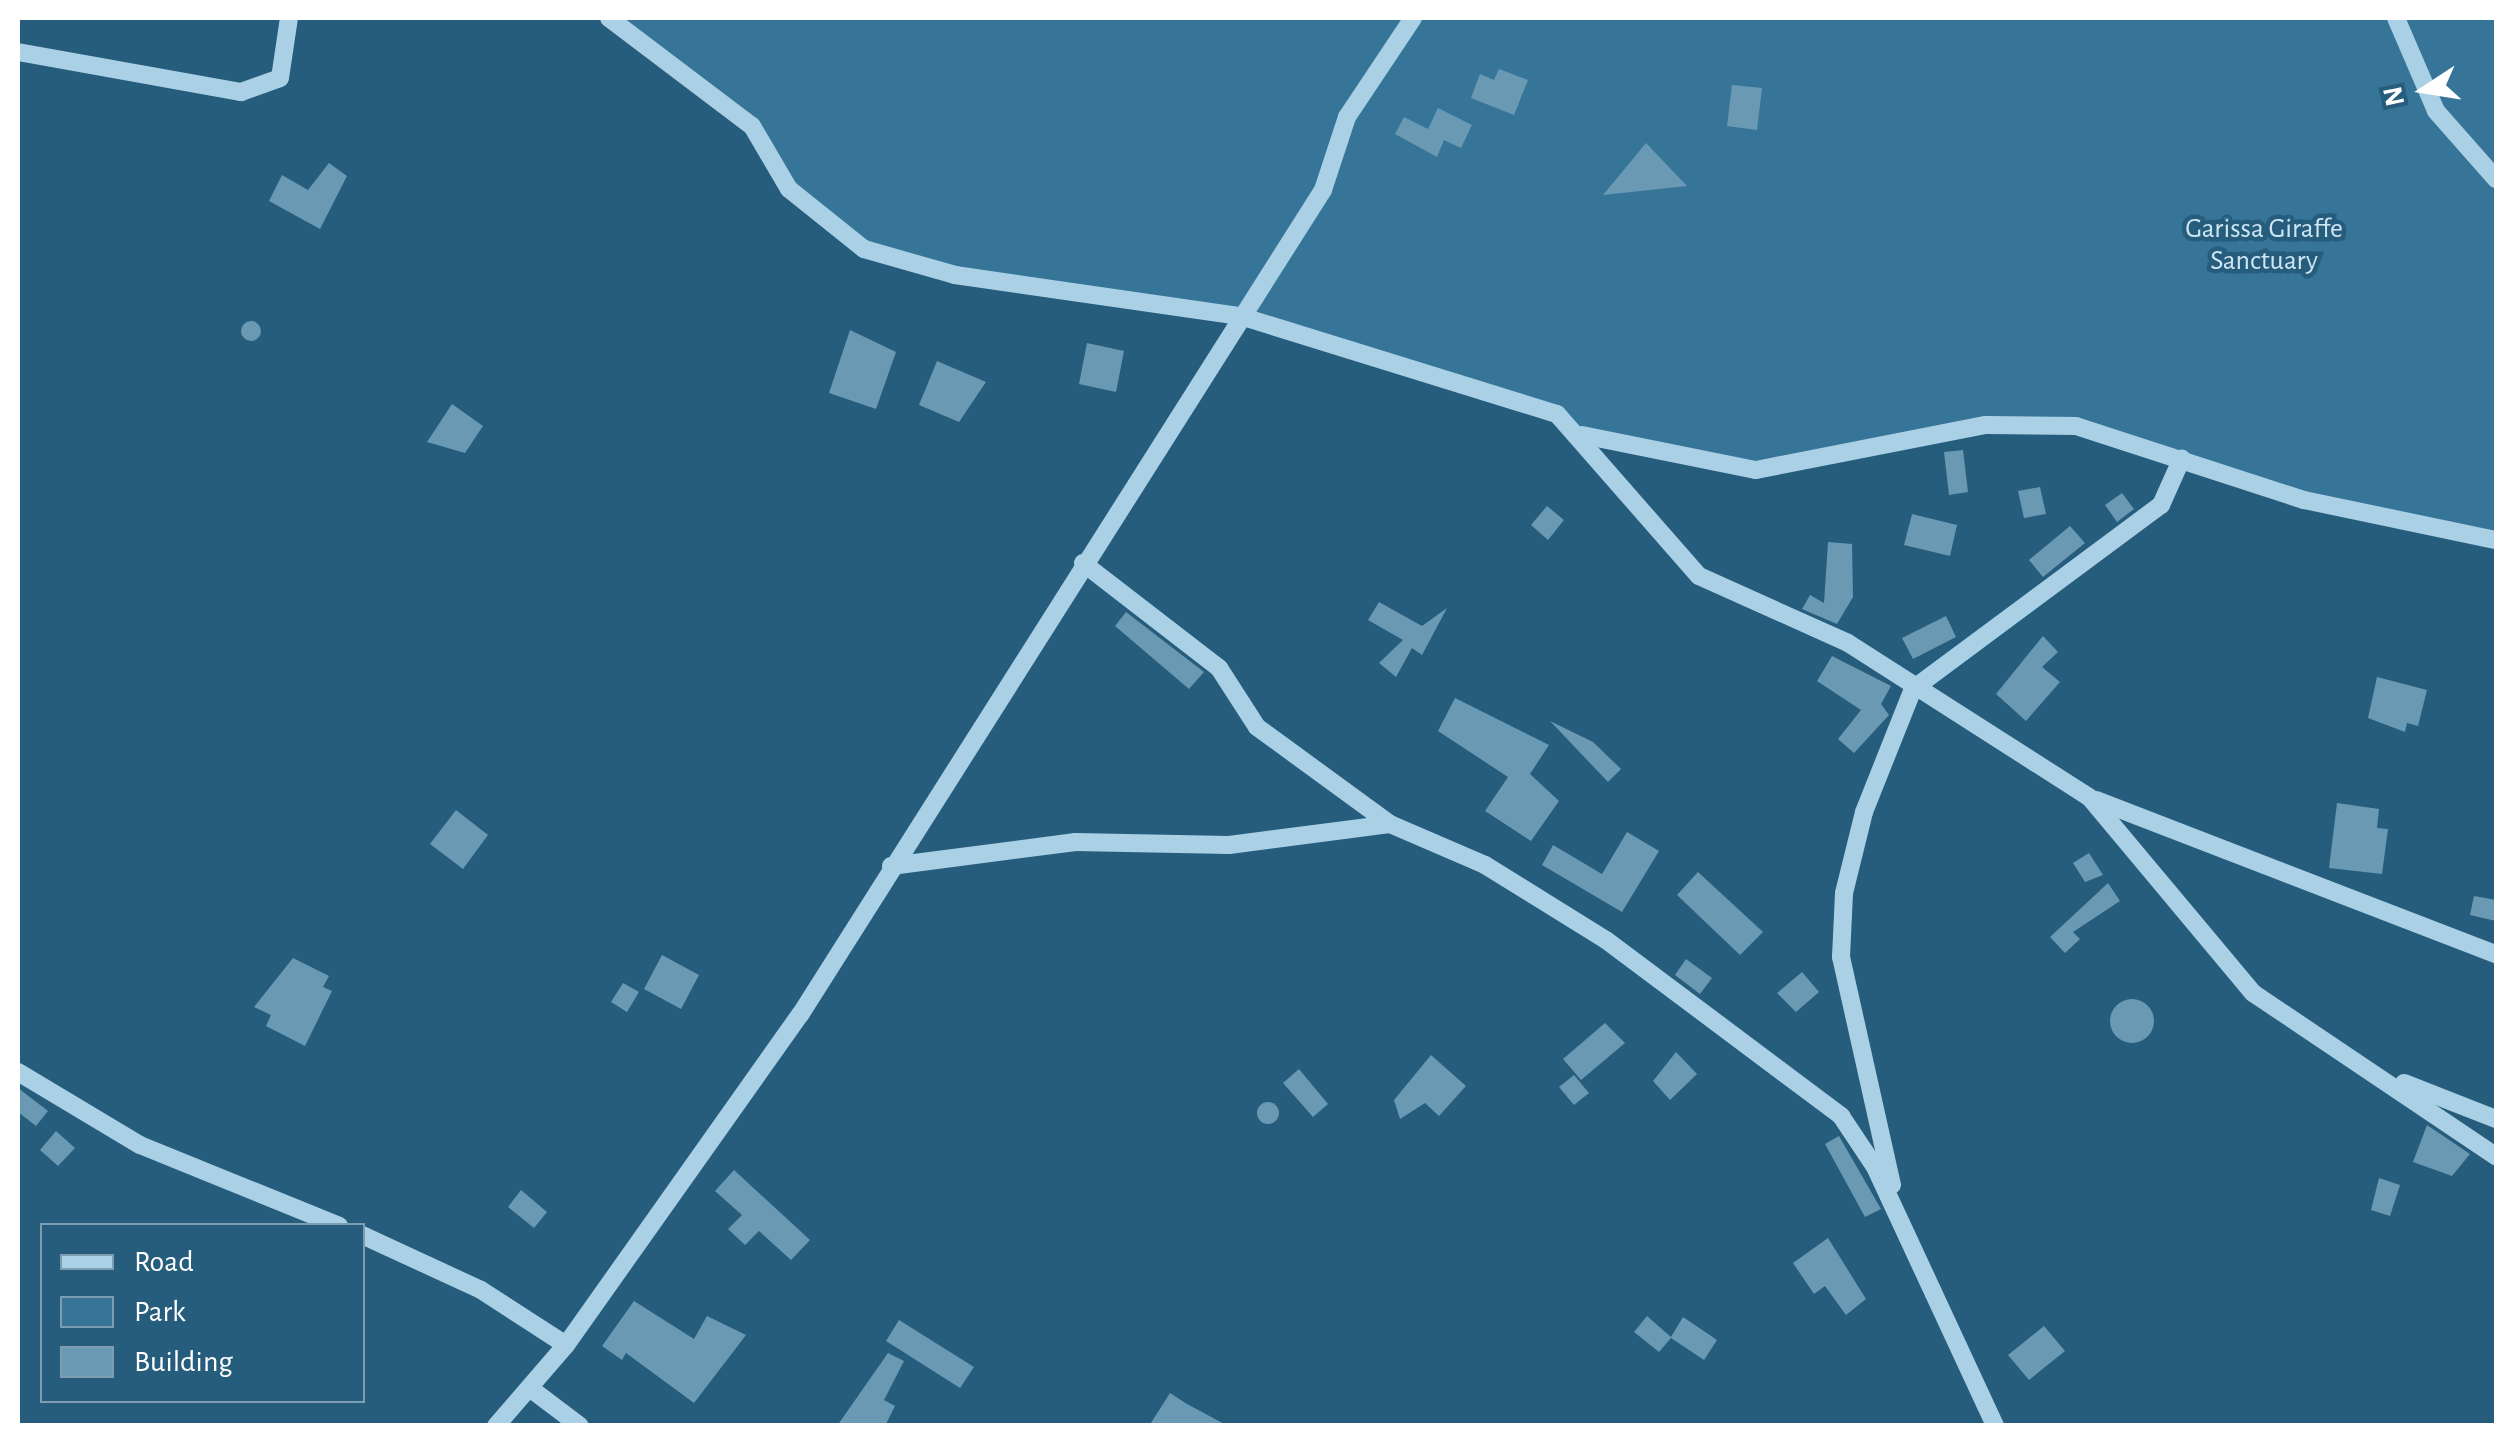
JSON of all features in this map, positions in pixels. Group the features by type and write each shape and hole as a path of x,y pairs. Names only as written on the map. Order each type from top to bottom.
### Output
{"street":[{"path":"18,52 241,92 280,78 290,18"},
{"path":"610,18 752,126 789,189 864,249 955,274 1240,316 1548,410 1582,434 1654,532 1699,576 1848,643 1913,689 1964,710 2090,798 2496,954"},
{"path":"496,1426 566,1345 800,1015 1323,190 1348,116 1413,18"},
{"path":"2396,18 2436,111 2496,179"},
{"path":"1582,434 1756,470 1882,441 2040,423 2182,458 2418,530 2496,540"},
{"path":"1900,1219 1846,991 1839,921 1864,812 1913,689 2161,505 2182,458"},
{"path":"1083,563 1219,668 1257,726 1390,824 1528,890 1798,1081 1861,1141 1996,1426"},
{"path":"2090,798 2253,993 2496,1156"},
{"path":"891,866 1074,842 1229,845 1390,824"},
{"path":"2363,1067 2496,1119"},
{"path":"18,1072 140,1145 332,1223"},
{"path":"365,1236 482,1290 566,1345"},
{"path":"531,1389 580,1426"}],"green space":[{"name":"Garissa Giraffe Sanctuary","path":"609,18 2496,18 2496,540 2418,530 2040,423 1756,470 1582,435 1564,419 1240,316 901,263 824,221 752,126"}],"building":[{"path":"1499,69 1528,80 1514,115 1471,98 1480,74 1494,80"},
{"path":"1732,85 1762,88 1757,130 1727,126"},
{"path":"1438,108 1472,125 1461,148 1444,140 1437,157 1395,134 1404,117 1428,129"},
{"path":"1646,143 1687,186 1603,195 1632,160"},
{"path":"329,163 347,176 320,229 269,201 282,175 308,190"},
{"path":"247,321 255,321 261,331 255,341 247,341 241,335 241,327"},
{"path":"850,330 896,352 876,409 829,393"},
{"path":"1087,343 1124,351 1116,392 1079,384"},
{"path":"937,361 986,382 959,422 919,405"},
{"path":"452,404 483,426 465,453 427,442"},
{"path":"1963,450 1968,492 1949,495 1944,452"},
{"path":"2040,487 2046,514 2024,518 2018,491"},
{"path":"2122,493 2134,509 2117,522 2105,505"},
{"path":"1547,506 1564,520 1548,540 1531,525"},
{"path":"1912,514 1957,525 1950,556 1904,545"},
{"path":"2070,526 2085,543 2043,577 2029,560"},
{"path":"1828,542 1852,544 1853,597 1837,624 1802,609 1810,595 1824,603"},
{"path":"1379,602 1422,626 1447,608 1422,655 1412,648 1396,677 1379,663 1403,640 1368,620"},
{"path":"1126,612 1204,672 1189,689 1115,626"},
{"path":"1946,616 1956,637 1913,659 1902,638"},
{"path":"2043,636 2058,652 2042,667 2060,682 2026,721 1996,694"},
{"path":"1832,656 1891,686 1881,704 1889,715 1854,753 1838,739 1861,710 1817,681"},
{"path":"2377,677 2427,690 2418,726 2407,723 2405,732 2368,718"},
{"path":"1455,698 1549,745 1530,774 1559,801 1531,841 1485,811 1508,777 1438,731"},
{"path":"1550,721 1593,742 1621,769 1608,782"},
{"path":"2337,803 2379,809 2377,828 2388,829 2382,874 2329,868"},
{"path":"456,810 488,835 463,869 430,844"},
{"path":"1627,832 1659,851 1622,912 1542,865 1553,845 1602,874"},
{"path":"2089,853 2103,875 2085,882 2073,863"},
{"path":"1698,872 1763,932 1740,955 1677,895"},
{"path":"2108,883 2120,901 2073,932 2080,939 2065,953 2050,937"},
{"path":"2474,896 2496,900 2496,921 2470,915"},
{"path":"662,955 699,975 681,1009 644,989"},
{"path":"293,958 329,976 323,987 332,991 305,1046 266,1026 271,1015 254,1007"},
{"path":"1686,959 1712,978 1700,994 1675,975"},
{"path":"1802,972 1819,992 1796,1012 1777,993"},
{"path":"623,983 639,992 627,1012 611,1002"},
{"path":"2132,999 2147,1006 2154,1021 2147,1036 2132,1043 2117,1036 2110,1021 2117,1006"},
{"path":"1605,1023 1625,1043 1581,1080 1563,1059"},
{"path":"1676,1052 1697,1074 1670,1100 1653,1081"},
{"path":"1431,1055 1466,1086 1439,1116 1425,1103 1400,1119 1394,1100"},
{"path":"1299,1069 1328,1104 1313,1117 1283,1083"},
{"path":"1574,1075 1589,1093 1574,1105 1559,1087"},
{"path":"18,1088 48,1111 36,1126 18,1112"},
{"path":"1264,1102 1272,1102 1279,1113 1272,1124 1264,1124 1257,1117 1257,1109"},
{"path":"2427,1125 2470,1154 2452,1176 2413,1162"},
{"path":"56,1131 75,1148 58,1166 40,1150"},
{"path":"1839,1136 1881,1209 1865,1217 1825,1144"},
{"path":"734,1170 810,1240 791,1260 759,1231 745,1245 728,1229 742,1215 715,1191"},
{"path":"2379,1178 2400,1185 2390,1216 2371,1210"},
{"path":"521,1190 547,1212 534,1228 508,1207"},
{"path":"1828,1238 1866,1299 1846,1315 1825,1286 1814,1294 1793,1263"},
{"path":"634,1301 694,1339 707,1316 746,1335 694,1403 626,1353 622,1360 602,1346"},
{"path":"1647,1316 1671,1337 1683,1317 1717,1340 1704,1360 1671,1338 1659,1352 1634,1332"},
{"path":"899,1320 974,1367 960,1388 886,1341"},
{"path":"2044,1326 2065,1351 2029,1380 2008,1355"},
{"path":"888,1353 904,1361 884,1400 895,1406 885,1426 837,1426"},
{"path":"1170,1393 1187,1404 1228,1426 1149,1426"}]}
